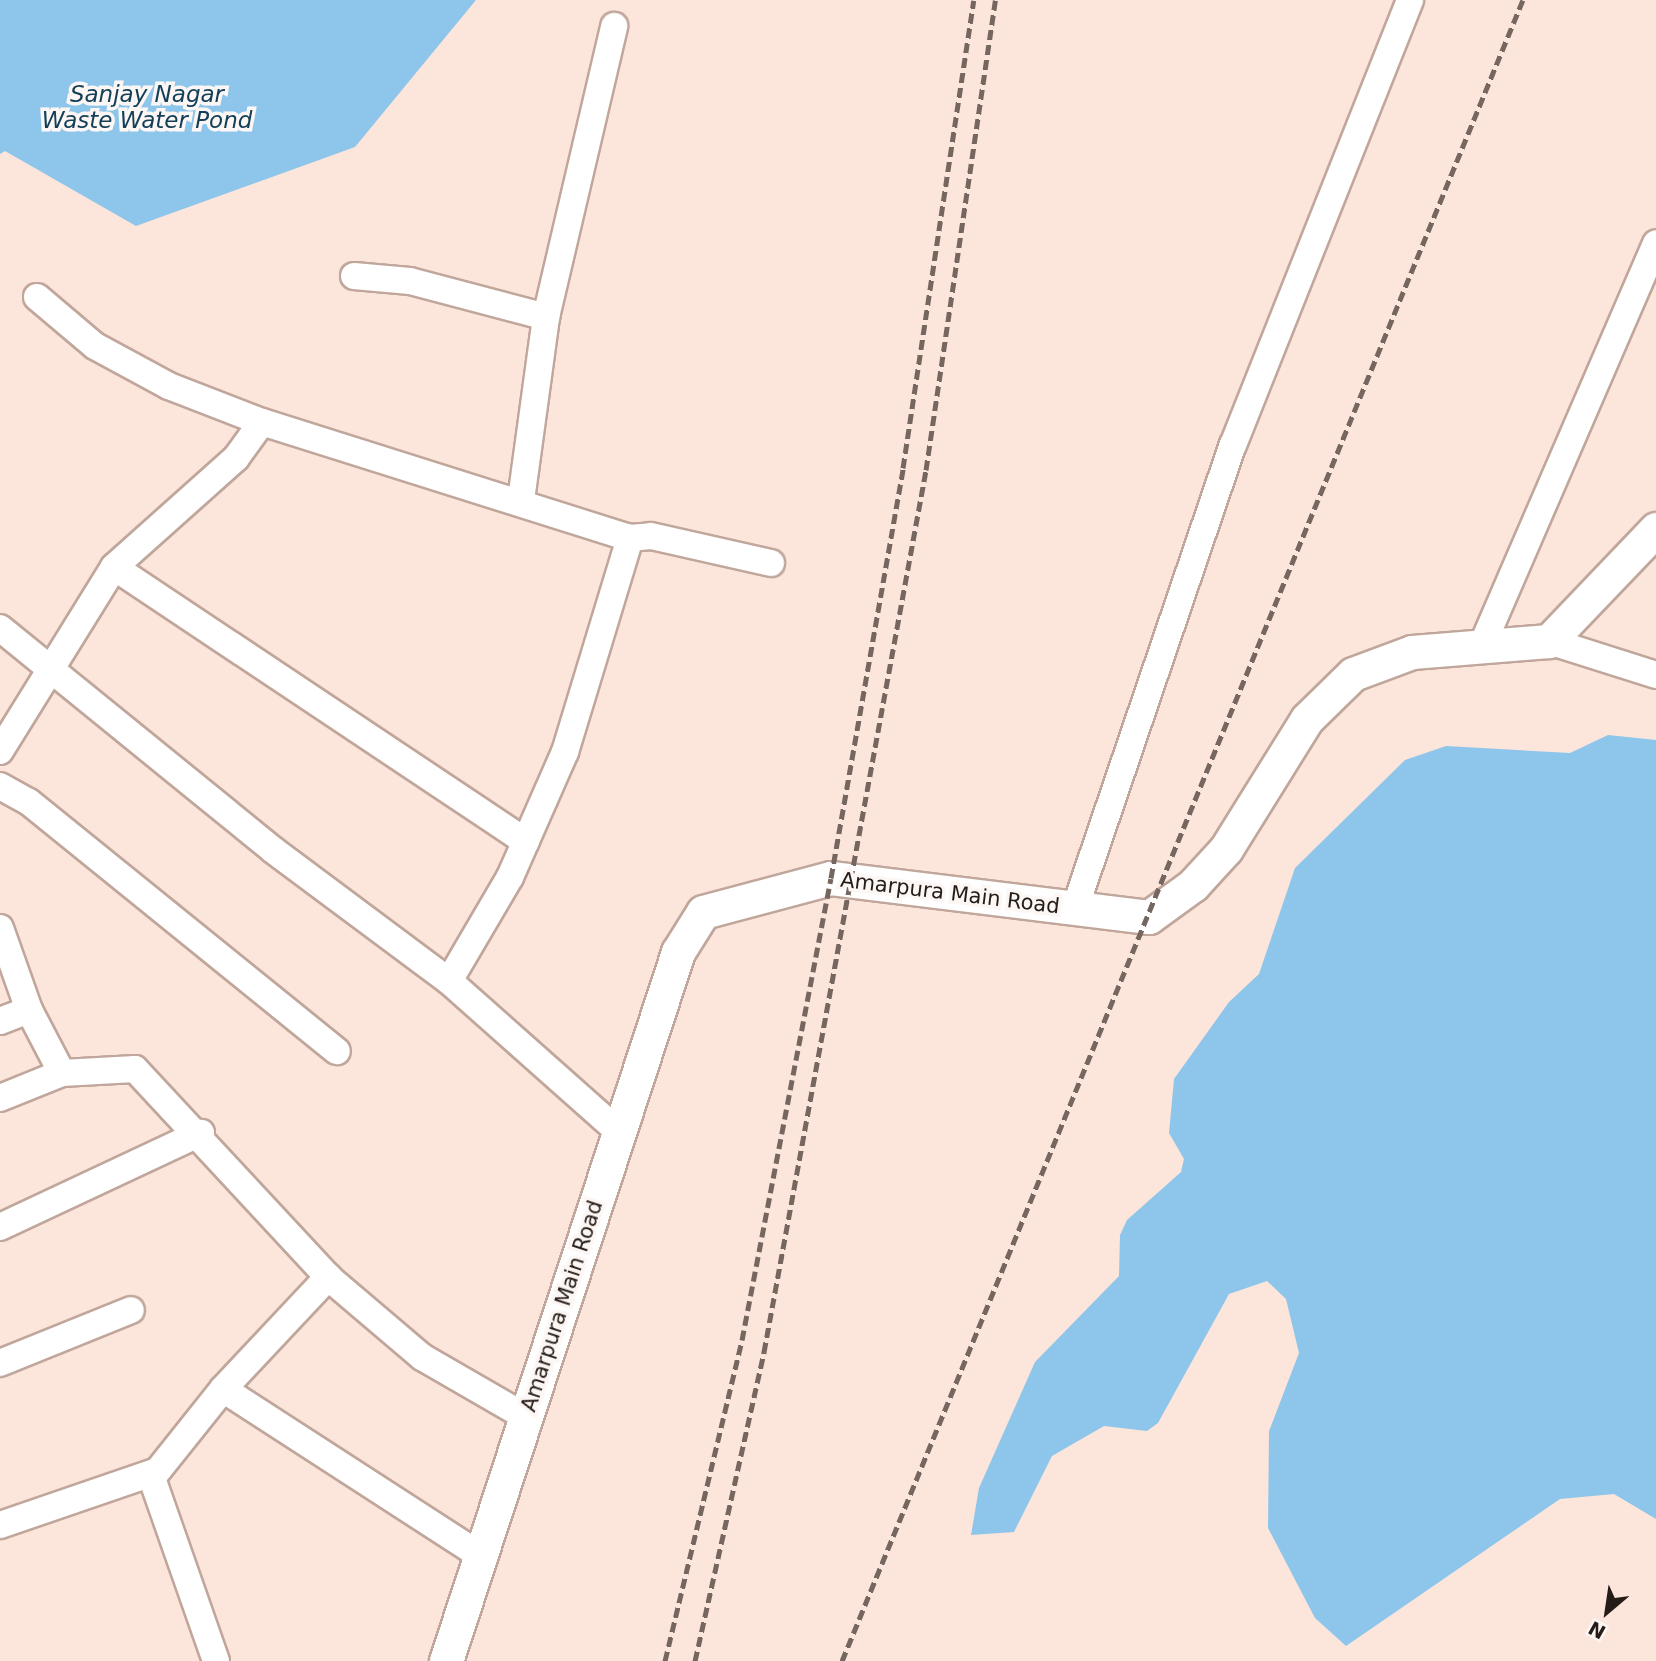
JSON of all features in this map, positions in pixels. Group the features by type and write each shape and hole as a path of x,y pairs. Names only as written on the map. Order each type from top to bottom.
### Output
{"street":[{"path":"1075,908 1233,445 1410,0"},
{"path":"521,500 546,317 614,26"},
{"path":"1481,648 1656,243"},
{"path":"354,276 410,281 546,317"},
{"path":"37,297 95,346 169,386 262,422 521,500 630,538 651,536 771,564"},
{"path":"0,751 47,666 114,567 236,458 262,422"},
{"path":"1656,528 1549,641 1656,675"},
{"path":"449,981 526,842 565,752 630,538"},
{"path":"114,567 526,842"},
{"path":"0,628 273,850 449,981 619,1132"},
{"name":"Amarpura Main Road","path":"446,1661 678,952 703,912 831,878 1149,917 1193,885 1238,832 1307,719 1353,674 1412,652 1549,641"},
{"path":"0,786 29,802 337,1051"},
{"path":"0,928 29,1010 62,1073"},
{"path":"0,1021 29,1010"},
{"path":"0,1098 62,1073 135,1069 201,1133 328,1277 422,1357 526,1418"},
{"path":"0,1227 201,1133"},
{"path":"0,1525 155,1472 223,1389 328,1277"},
{"path":"0,1363 131,1310"},
{"path":"223,1389 480,1555"},
{"path":"155,1472 154,1491 216,1661"}],"water":[{"name":"Sanjay Nagar Waste Water Pond","path":"0,0 476,0 355,147 136,226 5,151 0,154"},
{"path":"1608,735 1656,740 1656,1519 1614,1494 1560,1499 1346,1646 1315,1618 1268,1528 1269,1431 1299,1353 1286,1299 1267,1281 1229,1294 1158,1423 1147,1431 1104,1426 1052,1456 1014,1532 971,1535 979,1488 1035,1362 1119,1276 1120,1235 1127,1220 1181,1172 1184,1159 1169,1133 1174,1079 1229,1002 1259,974 1295,868 1405,760 1446,746 1570,753"}],"railway":[{"path":"665,1661 742,1340 831,878 903,468 974,0"},
{"path":"695,1661 764,1352 926,470 995,0"},
{"path":"842,1661 1523,0"}]}
